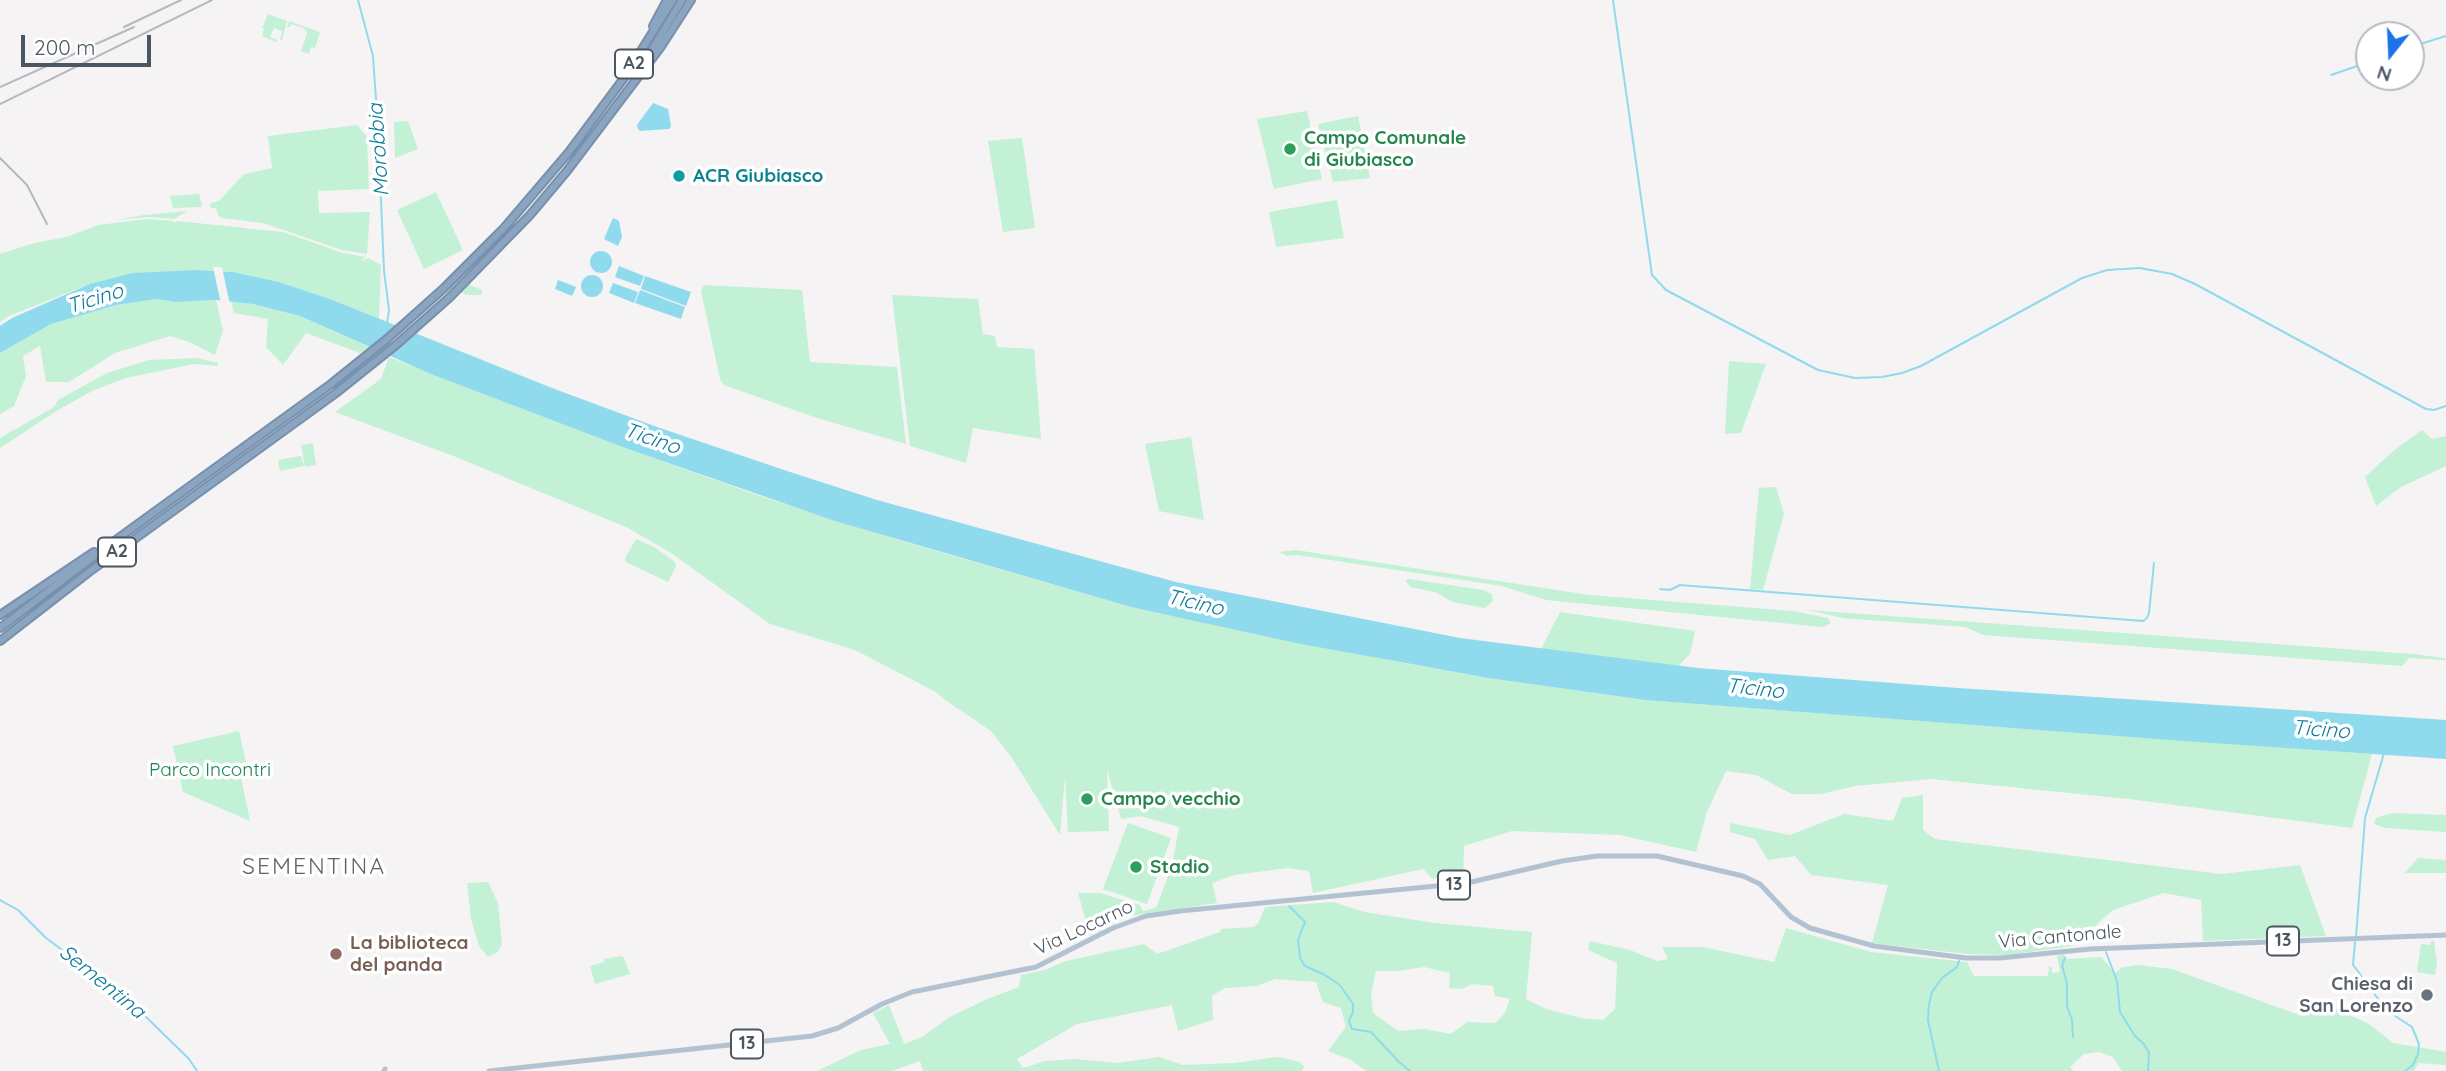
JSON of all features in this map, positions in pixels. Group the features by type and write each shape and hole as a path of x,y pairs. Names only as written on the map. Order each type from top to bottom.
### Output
{"highway":[{"name":"A2","path":"590,125 667,0"},
{"name":"A2","path":"0,628 138,524 304,405 387,339 465,268 524,205 590,125 637,59 673,0"},
{"name":"A2","path":"615,108 682,0"},
{"name":"A2","path":"0,641 89,572 315,409 403,339 472,275 537,206 660,48 691,0"},
{"name":"A2","path":"0,615 138,524"}],"main road":[{"name":"Via Locarno","path":"489,1071 812,1037 833,1030 881,1004 912,992 1036,967 1112,928 1161,913 1467,883 1586,857 1645,855 1701,866"},
{"name":"Via Cantonale","path":"1701,866 1754,880 1791,917 1810,928 1874,946 1966,958 2000,958 2090,949 2446,935"}],"green space":[{"path":"268,14 287,21 282,41 282,31 274,28 270,37 277,40 276,42 262,36 262,28"},
{"path":"289,21 320,32 315,48 311,47 309,54 301,51 307,33 304,28 291,24 287,27"},
{"name":"Campo Comunale di Giubiasco","path":"1307,111 1322,179 1274,189 1257,119"},
{"path":"1358,116 1370,178 1333,182 1318,124"},
{"path":"408,121 418,149 395,158 394,122"},
{"path":"357,125 367,137 369,189 318,191 319,213 370,212 367,254 342,250 263,223 222,218 216,208 211,208 210,204 220,200 244,174 272,168 268,136"},
{"path":"1022,138 1035,228 1003,232 988,141"},
{"path":"436,192 463,250 424,269 397,210"},
{"path":"199,194 202,207 173,208 170,196"},
{"path":"1337,200 1344,238 1276,247 1269,212"},
{"path":"187,211 174,219 149,217 115,220 145,215"},
{"path":"148,219 283,232 343,253 365,257 360,262 368,258 381,265 379,319 279,282 233,272 197,270 90,284 0,322 0,254 34,243 67,237 98,225"},
{"path":"454,271 462,282 482,290 482,295 467,295 441,285"},
{"path":"704,285 802,290 810,362 897,367 906,444 817,418 724,385 720,379 701,291"},
{"path":"892,295 978,299 983,334 995,336 997,347 1034,349 1041,439 973,428 966,463 910,446"},
{"path":"157,299 176,302 216,300 223,331 215,355 170,336 115,353 69,382 46,382 40,346 23,356 26,376 14,406 0,414 0,353 51,324 115,305"},
{"path":"231,301 300,316 369,347 360,353 306,333 283,365 266,347 268,319 234,313"},
{"path":"389,357 628,449 760,496 898,540 1131,607 1399,662 1488,678 1645,700 2372,754 2352,828 2129,799 1931,779 1855,786 1821,794 1792,794 1756,775 1726,771 1707,812 1696,852 1620,835 1512,831 1464,846 1463,880 1459,880 1457,870 1433,879 1423,869 1313,893 1309,871 1288,868 1234,875 1212,883 1217,903 1129,916 1090,936 1078,893 1100,893 1140,905 1143,911 1156,908 1172,866 1179,827 1141,816 1121,819 1107,769 1109,831 1068,832 1065,776 1060,835 1012,758 991,731 936,692 855,650 770,624 671,553 628,528 456,457 335,412 381,379"},
{"path":"197,358 218,363 218,366 194,364 126,378 94,390 0,448 0,438 54,407 58,400 107,373 149,360"},
{"path":"1729,361 1766,364 1741,433 1725,434"},
{"path":"2422,430 2432,439 2446,436 2446,466 2401,487 2376,506 2365,477 2392,452"},
{"path":"1191,437 1204,520 1159,511 1145,444"},
{"path":"313,443 316,465 305,467 301,445"},
{"path":"301,456 304,466 280,471 278,460"},
{"path":"1776,487 1784,514 1763,590 1750,589 1759,488"},
{"path":"636,539 654,547 675,562 676,566 668,582 626,562 625,558"},
{"path":"1296,550 1589,595 1793,611 1828,618 1831,623 1823,627 1546,600 1502,586 1298,555 1287,556 1279,552"},
{"path":"1408,579 1484,590 1492,594 1493,601 1485,608 1453,602 1435,592 1411,587 1405,581"},
{"path":"1808,610 2412,654 2446,660 2409,658 2402,666 1983,635 1965,627 1843,618"},
{"path":"1560,612 1695,631 1690,654 1678,666 1541,649"},
{"name":"Parco Incontri","path":"239,731 249,776 241,778 250,821 183,792 173,746"},
{"path":"1923,795 1923,830 1935,839 2222,874 2300,865 2326,936 2203,941 2201,900 2164,893 2113,910 2072,946 2008,955 1967,954 1872,943 1888,885 1811,875 1795,856 1768,860 1755,839 1730,832 1730,823 1790,835 1844,814 1893,821 1902,798"},
{"path":"2392,813 2446,815 2446,832 2385,828 2374,824 2376,818"},
{"name":"Stadio","path":"1128,823 1171,838 1147,904 1103,889"},
{"path":"2418,858 2446,860 2446,873 2405,873"},
{"path":"488,882 498,903 502,944 498,952 488,957 479,946 471,919 467,883"},
{"path":"1333,902 1364,912 1435,923 1532,932 1526,999 1546,1009 1581,1018 1603,1020 1615,1009 1617,963 1588,950 1590,941 1630,950 1657,961 1668,959 1662,947 1702,947 1774,962 1786,928 1871,952 1967,962 1974,976 2048,976 2049,967 2052,967 2052,973 2060,972 2057,956 2064,954 2067,959 2101,957 2115,973 2123,967 2137,965 2172,969 2302,1016 2313,1012 2324,1003 2369,1024 2393,1043 2446,1052 2446,1065 2418,1063 2414,1071 2122,1071 2113,1057 2099,1052 2084,1054 2070,1067 2074,1071 1366,1071 1351,1060 1328,1051 1346,1027 1341,1008 1323,1002 1316,982 1275,979 1257,986 1225,988 1212,996 1213,1020 1178,1031 1172,1005 1077,1024 1017,1059 1023,1068 1045,1061 1075,1059 1117,1063 1159,1057 1183,1065 1234,1063 1278,1057 1300,1062 1304,1067 1302,1071 923,1071 920,1061 892,1071 817,1071 861,1050 890,1044 873,1013 889,1005 904,1044 922,1037 948,1018 1019,987 1021,975 1066,961 1144,944 1157,954 1220,932 1221,929 1254,927 1265,907","holes":["1424,967 1450,973 1449,988 1462,989 1472,984 1493,986 1495,996 1510,999 1505,1013 1495,1023 1467,1022 1451,1034 1425,1029 1398,1031 1373,1013 1371,994 1376,971"]},
{"path":"2432,940 2437,963 2435,975 2417,972 2421,944 2430,945"},
{"path":"621,956 630,974 595,984 590,966 604,962 604,959"}],"water":[{"path":"653,103 668,109 671,126 669,129 640,131 637,125"},
{"path":"613,218 619,221 622,237 618,246 604,239"},
{"path":"601,251 609,254 612,262 609,270 601,273 593,270 590,262 593,254"},
{"path":"619,266 644,276 640,286 615,277"},
{"name":"Ticino","path":"197,270 233,272 279,282 330,299 552,388 787,471 877,500 1176,582 1460,638 1698,668 2446,720 2446,759 1645,700 1488,678 1296,643 1131,607 835,521 628,449 431,374 300,316 253,304 157,299 116,305 51,324 0,353 0,326 12,318 90,284 133,273"},
{"path":"592,275 600,278 603,286 600,294 592,297 584,294 581,286 584,278"},
{"path":"645,276 691,292 686,306 641,289"},
{"path":"558,280 576,287 572,296 555,289"},
{"path":"613,283 638,292 634,303 609,293"},
{"path":"640,290 685,307 681,319 635,303"}],"pier":[{"path":"213,267 222,267 230,305 221,304"},
{"path":"399,324 418,331 386,359 367,350"}],"waterway":[{"name":"Morobbia","path":"358,0 373,56 384,271 389,310 387,324"},
{"path":"1613,0 1652,275 1666,290 1818,370 1855,378 1902,373 1921,366 2082,278 2107,270 2140,268 2172,274 2195,284 2426,409 2434,410 2446,406"},
{"path":"2425,43 2446,36"},
{"path":"2331,75 2355,67"},
{"path":"1660,589 1670,590 1680,585 2143,621 2149,613 2154,563"},
{"path":"2356,937 2365,818 2384,753"},
{"name":"Sementina","path":"0,900 18,910 46,938 141,1012 189,1059 197,1071"},
{"path":"1289,906 1305,922 1298,940 1300,958 1305,966 1339,984 1353,1004 1349,1021 1352,1029 1371,1032 1410,1071"},
{"path":"2355,942 2353,965 2386,1010 2412,1027 2419,1044 2413,1065 2405,1071"},
{"path":"2106,952 2117,981 2120,1012 2149,1053 2148,1071"},
{"path":"2065,958 2062,965 2073,1037"},
{"path":"1939,1071 1928,1020 1929,1004 1932,992 1942,978 1957,967 1959,961"}],"railway":[{"path":"124,27 181,0"},
{"path":"0,104 212,0"},
{"path":"0,87 134,27"},
{"path":"0,158 27,185 47,224"}],"place":[{"name":"Campo Comunale di Giubiasco","path":"1290,149"},
{"name":"ACR Giubiasco","path":"679,176"},
{"name":"Campo vecchio","path":"1087,799"},
{"name":"Stadio","path":"1136,867"},
{"name":"La biblioteca del panda","path":"336,954"},
{"name":"Chiesa di San Lorenzo","path":"2427,995"}],"district":[{"name":"SEMENTINA","path":"314,867"}]}
